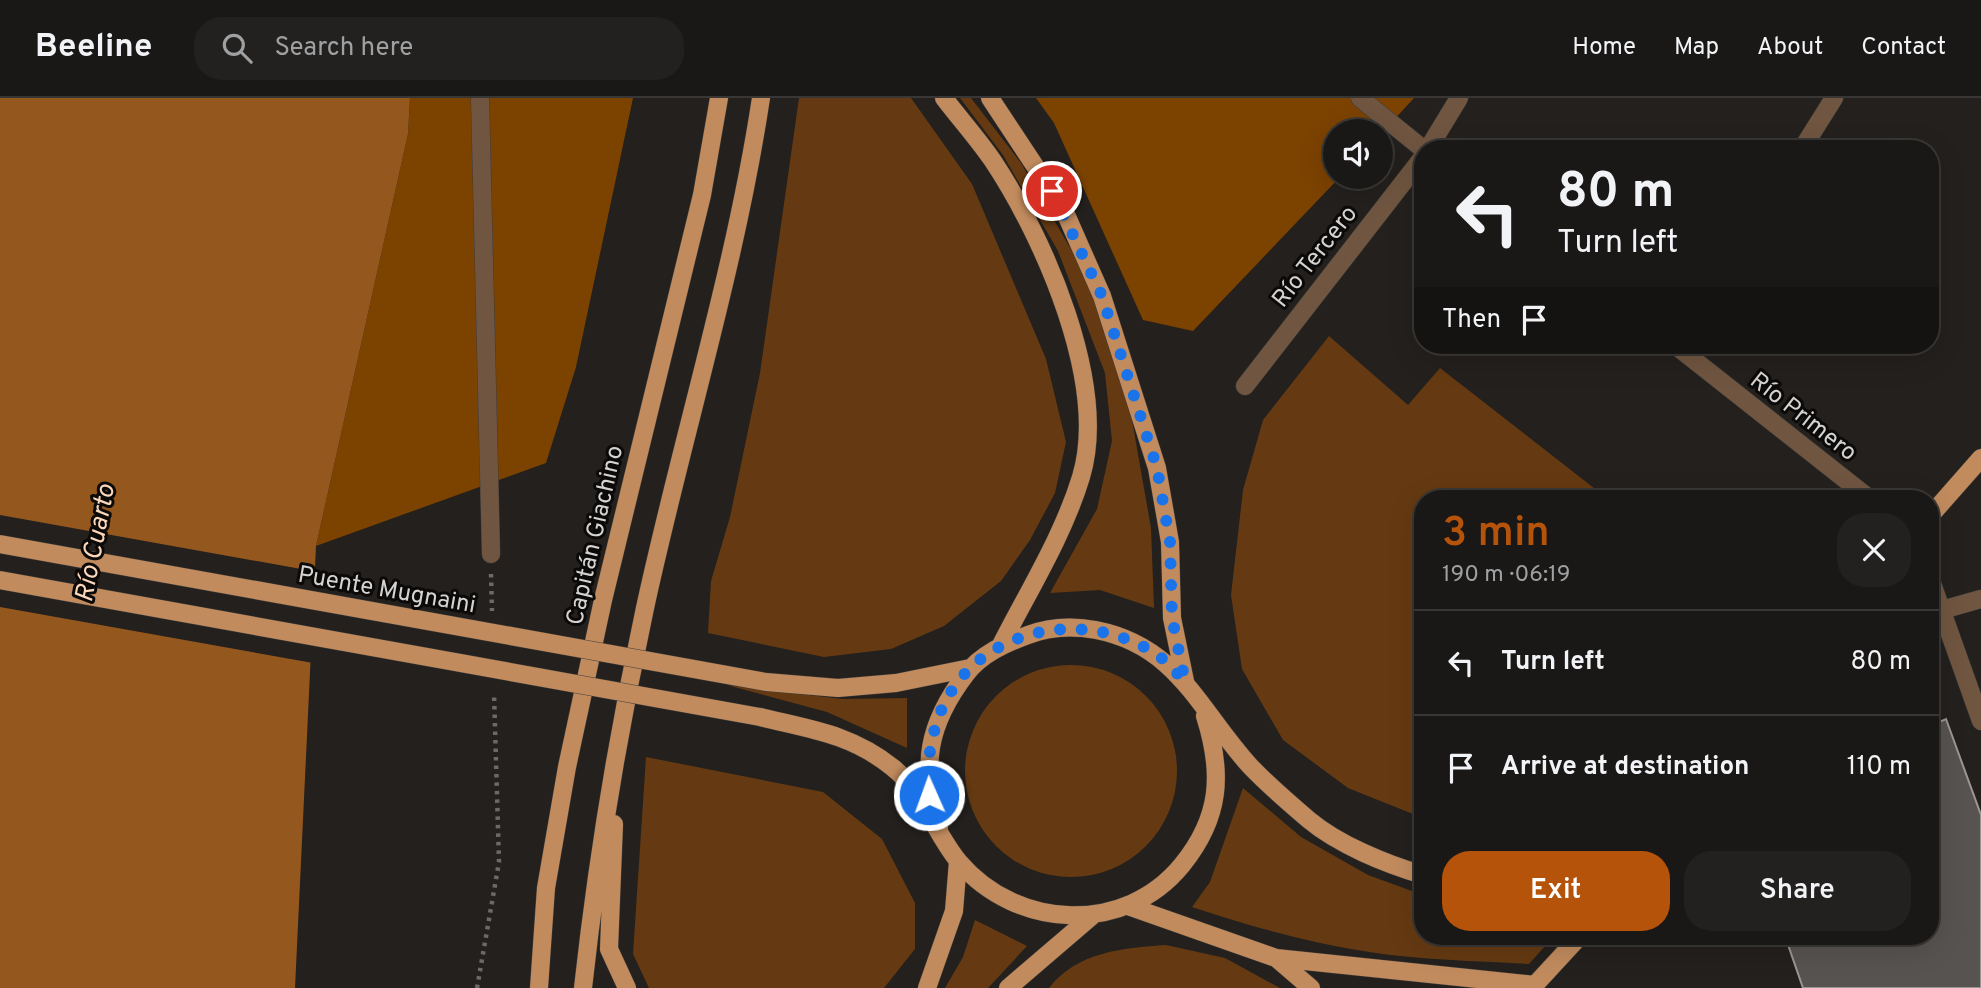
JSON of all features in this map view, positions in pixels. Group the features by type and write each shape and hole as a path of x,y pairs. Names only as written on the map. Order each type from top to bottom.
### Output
{"main road":[{"name":"Capitán Giachino","path":"539,988 546,888 567,767 603,600 702,195 719,98"},
{"path":"583,988 592,901 645,608 713,334 751,163 761,98"},
{"path":"944,98 993,161 1035,236 1080,348 1088,430 1082,475 1061,529 1001,645"},
{"path":"990,98 1064,210 1102,296 1157,468 1170,542 1172,618 1185,681"},
{"path":"1939,506 1981,458"},
{"name":"Puente Mugnaini","path":"0,544 766,682 838,688 896,683 970,668"},
{"path":"0,580 760,716 853,740 895,768 939,827 958,861 985,887 1018,906 1054,916 1092,916 1128,906 1169,881 1199,844 1215,800 1216,752 1202,707"},
{"path":"939,827 929,795 928,762 934,729 947,699 970,668 1001,645 1039,631 1080,627 1119,635 1155,653 1185,681 1202,707 1251,767 1311,822 1384,864 1414,872"},
{"path":"614,776 614,874 609,949 626,988"},
{"path":"927,988 954,911 958,861"},
{"path":"1128,906 1276,958 1533,986 1572,945"},
{"path":"1008,988 1092,916"},
{"path":"1276,958 1311,988"}],"street":[{"path":"480,98 478,131 487,301 491,554"},
{"path":"1360,98 1414,142"},
{"path":"1433,140 1459,98"},
{"path":"1808,140 1834,98"},
{"name":"Río Tercero","path":"1245,386 1414,169"},
{"name":"Río Primero","path":"1688,354 1859,490"},
{"path":"1942,610 1981,599"},
{"path":"1939,602 1981,721"}],"path":[{"path":"491,554 492,621"},
{"path":"477,988 499,862 494,688"}],"shaded area":[{"path":"410,98 633,98 576,367 546,463 316,546 408,134"},
{"path":"799,98 911,98 972,184 1046,359 1066,442 1055,493 1030,540 1001,581 944,626 891,649 824,657 708,633 711,581 730,517 760,373"},
{"path":"960,98 971,98 1021,163 1087,277 1129,403 1151,528 1154,608 1100,590 1050,593 1097,509 1112,441 1105,373 1058,251 1003,155"},
{"path":"1036,98 1414,98 1393,121 1323,119 1323,189 1329,189 1193,331 1143,320 1054,123"},
{"path":"1329,336 1408,405 1440,368 1596,490 1414,490 1414,814 1348,788 1283,740 1242,669 1231,595 1243,490 1263,420"},
{"path":"1071,665 1112,673 1146,696 1169,730 1177,771 1169,812 1146,846 1112,869 1071,877 1030,869 996,846 973,812 965,771 973,730 996,696 1030,673"},
{"path":"727,685 842,699 907,698 907,748 827,712"},
{"path":"646,757 823,792 882,839 915,903 915,949 884,988 649,988 633,954"},
{"path":"1243,788 1301,837 1368,875 1414,892 1414,945 1546,945 1529,964 1429,959 1324,944 1192,907 1210,882"},
{"path":"975,920 1027,946 988,988 945,988 963,957"},
{"path":"1166,945 1225,958 1280,988 1049,988 1060,976 1087,959 1117,950"}],"water":[{"name":"Río Cuarto","path":"0,98 410,98 408,134 316,546 295,988 0,988"}],"pier":[{"path":"0,515 318,572 313,663 0,607"}],"building":[{"path":"1946,719 1981,815 1981,988 1803,988 1788,945 1939,945 1939,722"}],"route":[{"path":"929,795 928,762 934,729 947,699 970,668 1001,645 1039,631 1080,627 1119,635 1155,653 1185,681 1172,618 1170,542 1157,468 1102,296 1064,210 1052,191"}]}
